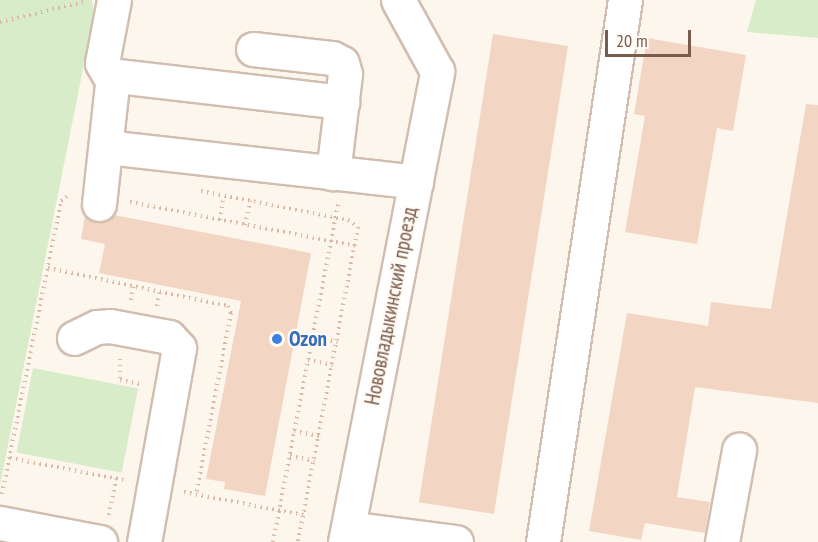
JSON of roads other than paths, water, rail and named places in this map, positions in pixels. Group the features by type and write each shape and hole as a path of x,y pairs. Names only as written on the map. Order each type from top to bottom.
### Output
{"street":[{"path":"114,0 102,63 106,72 113,76 342,102"},
{"name":"Нововладыкинский проезд","path":"346,535 436,71 398,0"},
{"path":"543,542 625,0"},
{"path":"253,49 339,60 345,74 339,173"},
{"path":"100,200 113,76"},
{"path":"106,147 416,182"},
{"path":"74,338 105,326 169,337 177,344 180,354 139,483 144,542"},
{"path":"722,542 739,450"},
{"path":"0,523 100,542"},
{"path":"346,535 456,542"}],"place":[{"name":"Ozon","path":"277,339"}]}
